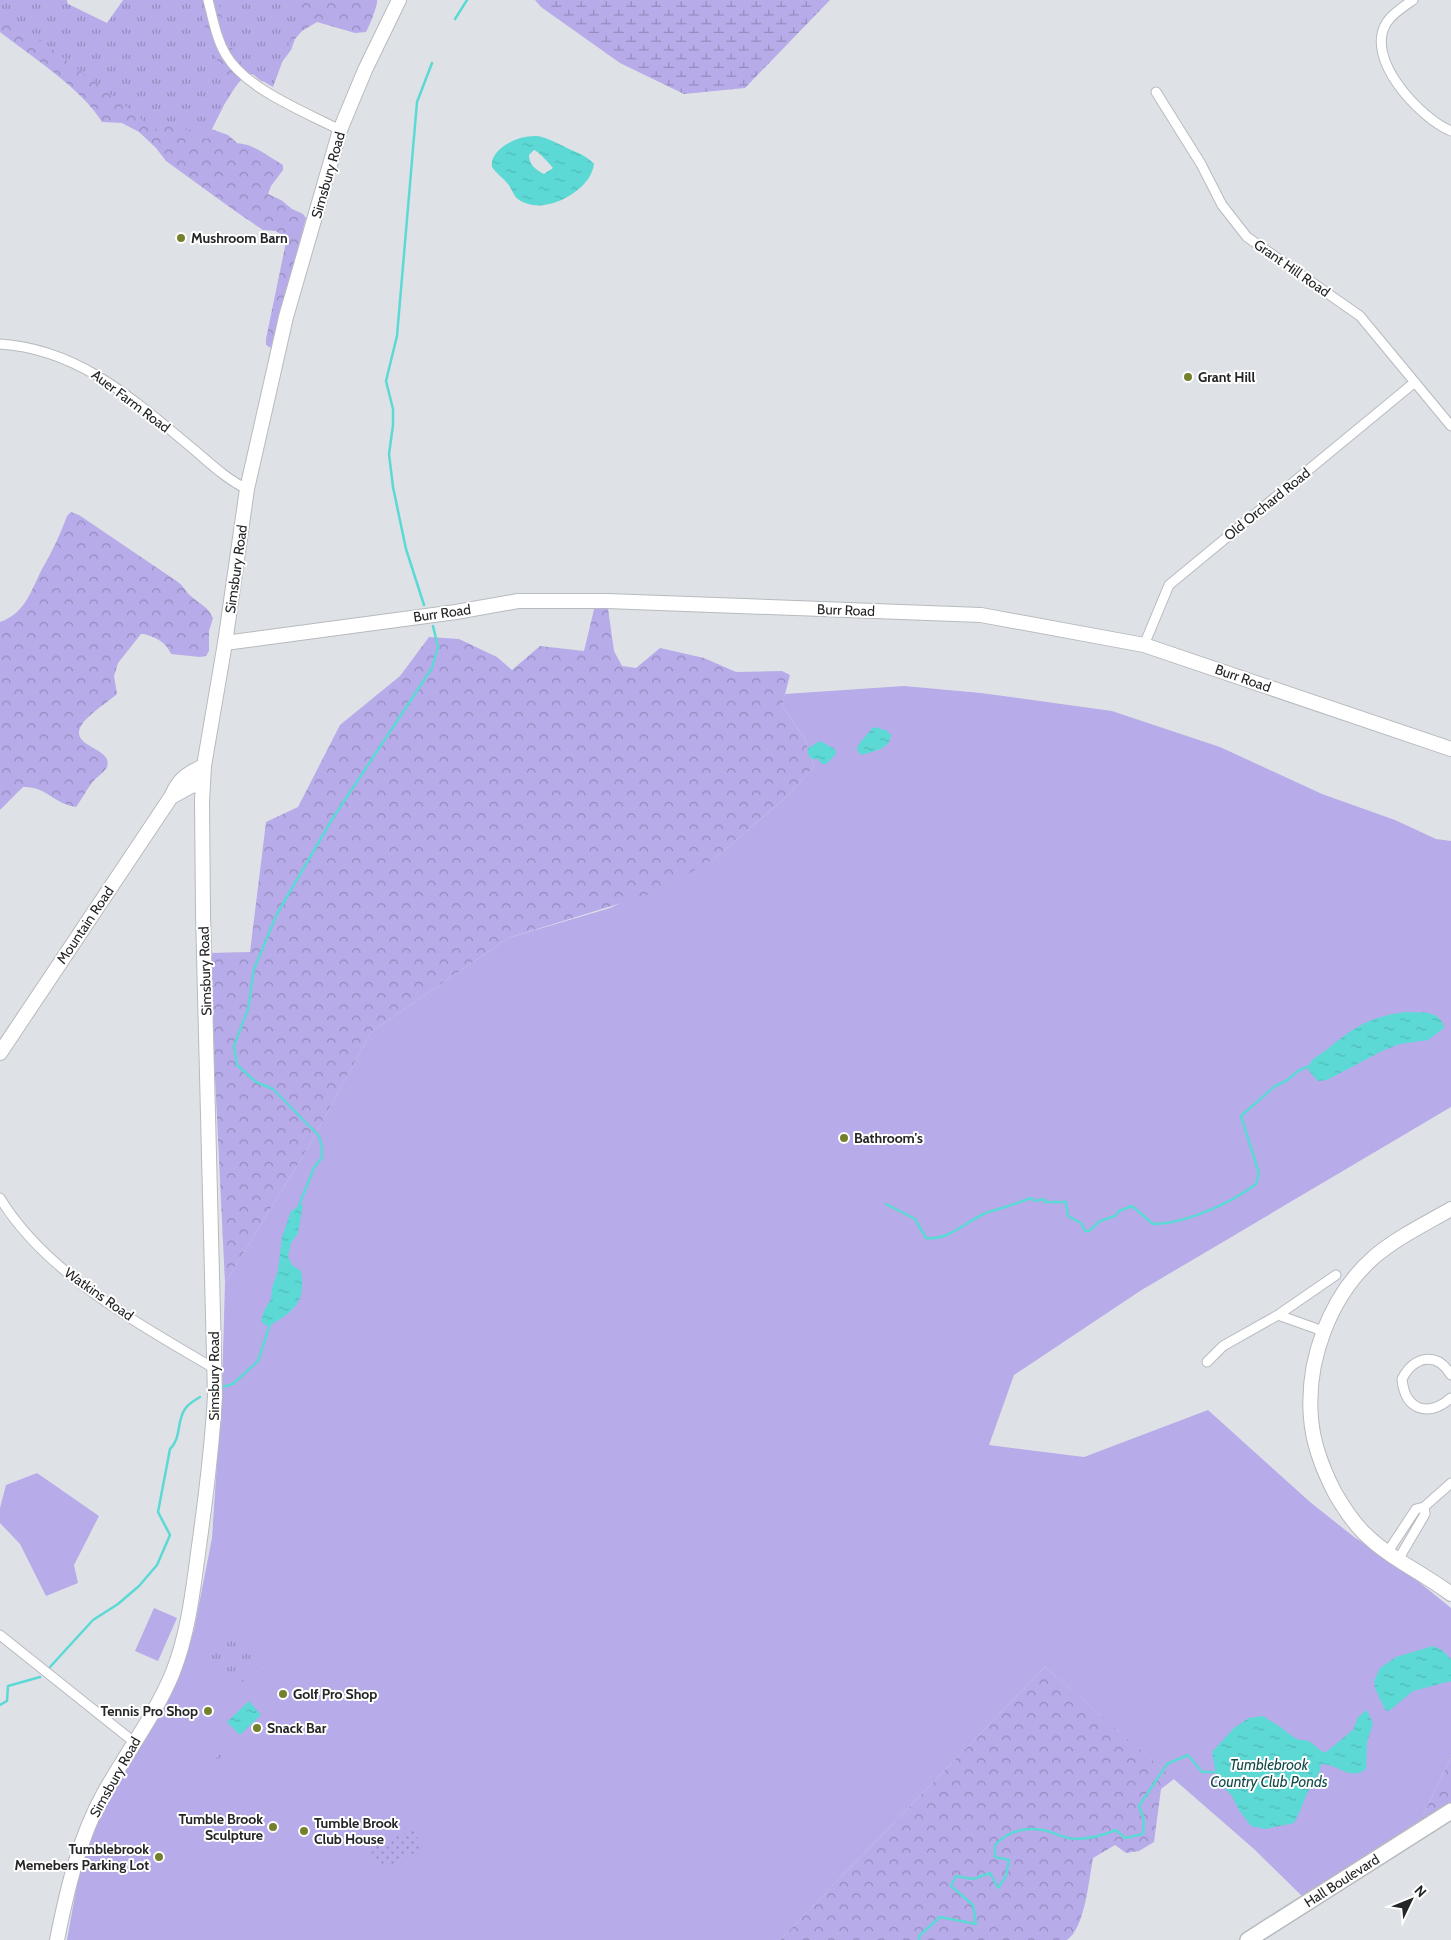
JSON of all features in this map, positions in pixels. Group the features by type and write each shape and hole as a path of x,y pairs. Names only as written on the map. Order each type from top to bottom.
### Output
{"main road":[{"name":"Simsbury Road","path":"57,1940 78,1855 91,1819 104,1793 160,1698 182,1645 189,1615 212,1445 215,1369 203,914 204,766 225,643 247,489 286,317 340,130 365,70 399,0"},
{"name":"Burr Road","path":"225,643 456,612 518,601 560,600 981,615 1144,645 1451,749"},
{"name":"Mountain Road","path":"0,1053 171,797 177,783 190,772 204,766"},
{"name":"Mountain Road","path":"171,797 191,786 203,784"},
{"path":"1451,1209 1395,1242 1374,1258 1356,1277 1340,1299 1323,1331 1312,1371 1311,1418 1316,1446 1324,1472 1341,1504 1363,1533 1392,1556 1451,1594"},
{"name":"Hall Boulevard","path":"1248,1940 1444,1819 1451,1811"}],"street":[{"path":"208,0 218,39 237,72 256,86 340,130"},
{"path":"1413,0 1396,12 1386,23 1381,39 1384,60 1394,80 1413,103 1431,119 1451,132"},
{"name":"Grant Hill Road","path":"1156,92 1200,164 1222,205 1247,237 1360,316 1451,426"},
{"name":"Auer Farm Road","path":"0,344 16,345 64,358 86,368 133,400 227,478 247,489"},
{"name":"Old Orchard Road","path":"1144,645 1169,585 1415,382"},
{"name":"Watkins Road","path":"0,1198 30,1239 78,1280 173,1344 215,1369"},
{"path":"1207,1362 1224,1346 1278,1315 1336,1275"},
{"path":"1278,1315 1323,1331"},
{"path":"1451,1376 1445,1367 1436,1361 1425,1359 1413,1363 1402,1379 1403,1389 1408,1399 1416,1406 1426,1410 1436,1408 1451,1398"},
{"path":"1392,1556 1416,1509 1424,1507 1451,1483"},
{"path":"0,1635 134,1742"}],"green space":[{"path":"0,0 67,0 68,6 108,30 134,0 377,0 375,11 366,32 355,33 317,22 302,31 295,39 291,50 267,82 261,81 253,74 248,75 239,82 223,106 212,118 211,129 228,135 237,143 259,150 283,165 283,170 271,186 268,194 281,200 306,218 271,348 266,345 266,339 286,242 285,238 276,231 263,230 166,161 156,148 139,132 122,123 102,122 69,86 0,32"},
{"path":"0,0 60,0 107,23 123,0 198,0 214,54 235,83 207,139 164,120 155,132 135,113 0,9"},
{"path":"218,0 305,0 273,87 259,78 240,61 229,41"},
{"path":"535,0 830,0 745,88 684,94 620,63 541,7"},
{"path":"71,512 79,515 178,582 206,608 213,618 209,631 209,651 206,656 200,657 171,654 166,646 157,639 141,634 118,663 114,676 117,694 84,722 79,732 84,742 105,756 107,767 93,782 76,807 68,805 38,789 23,787 0,810 0,622 16,613 27,600 56,543 67,516"},
{"path":"596,601 607,601 614,651 622,666 636,668 660,648 704,658 736,672 782,671 790,675 782,706 805,739 814,767 784,799 714,859 657,892 508,938 371,1032 309,1146 225,1283 209,953 250,952 266,822 298,807 340,725 400,676 429,637 459,639 497,657 512,670 540,646 584,651"},
{"path":"904,686 981,693 1112,711 1220,747 1322,794 1395,820 1436,839 1451,841 1451,1107 1140,1291 1014,1375 989,1445 1084,1457 1208,1410 1310,1502 1354,1537 1394,1562 1451,1608 1451,1757 1421,1820 1303,1897 1254,1849 1045,1667 780,1940 67,1940 80,1868 96,1822 169,1693 186,1656 194,1630 212,1538 222,1387 225,1283 309,1146 371,1032 508,938 610,908 714,859 784,799 814,767 805,739 782,706 785,694"},
{"path":"37,1473 99,1516 74,1565 78,1583 46,1596 20,1544 0,1523 0,1508 6,1485"},
{"path":"154,1608 177,1618 158,1661 135,1651"},
{"path":"236,1627 267,1659 233,1691 203,1659"},
{"path":"1045,1667 1174,1779 1161,1789 1154,1842 1139,1851 1126,1853 1115,1845 1093,1858 1082,1914 1073,1934 1067,1940 780,1940"},
{"path":"221,1749 225,1751 231,1760 229,1766 222,1773 210,1773 208,1766 213,1764"},
{"path":"1451,1757 1451,1806 1428,1821 1421,1820"},
{"path":"413,1829 423,1849 380,1870 370,1848"}],"water":[{"path":"536,136 548,139 587,158 594,164 591,174 577,190 557,202 545,205 525,203 518,199 508,184 492,167 494,156 502,147 520,138","holes":["534,150 553,168 544,174 530,162 529,155"]},
{"path":"876,727 887,731 891,735 890,740 881,749 862,755 858,752 857,748 860,742 872,728"},
{"path":"820,741 835,749 836,754 826,764 822,764 818,759 811,759 808,754 808,748"},
{"path":"1405,1012 1423,1012 1434,1015 1442,1022 1444,1028 1428,1040 1400,1044 1382,1051 1327,1080 1318,1081 1309,1071 1310,1064 1314,1059 1353,1030 1371,1020"},
{"path":"303,1204 298,1233 291,1243 288,1256 292,1265 301,1271 302,1291 300,1298 286,1315 269,1326 265,1325 261,1321 271,1299 272,1288 278,1270 282,1237 291,1211"},
{"path":"1433,1646 1442,1650 1451,1659 1451,1681 1413,1691 1389,1711 1385,1710 1375,1688 1374,1681 1380,1668 1396,1657"},
{"path":"249,1701 261,1715 240,1735 227,1722"},
{"name":"Tumblebrook Country Club Ponds","path":"1367,1710 1373,1724 1367,1742 1366,1769 1354,1774 1327,1764 1321,1764 1319,1774 1294,1823 1265,1829 1251,1826 1239,1810 1232,1796 1217,1780 1212,1752 1234,1728 1249,1718 1263,1716 1296,1739 1309,1741 1323,1752 1326,1752 1353,1730 1358,1717"}],"waterway":[{"path":"455,19 467,0"},
{"path":"424,605 406,549 393,487 389,454 393,409 386,381 397,336 417,102 432,63"},
{"path":"298,1208 314,1168 322,1157 319,1136 273,1089 256,1082 237,1065 234,1046 248,1009 254,969 277,914 331,821 432,668 438,647 433,626"},
{"path":"886,1204 915,1219 926,1238 950,1234 979,1216 1031,1198 1035,1201 1044,1199 1045,1202 1066,1202 1068,1216 1081,1223 1085,1231 1089,1231 1100,1221 1115,1216 1119,1211 1132,1206 1153,1224 1193,1216 1221,1205 1256,1184 1259,1173 1241,1116 1275,1086 1309,1066"},
{"path":"222,1387 233,1384 258,1361 270,1324"},
{"path":"50,1667 93,1620 118,1604 139,1586 157,1565 170,1535 158,1512 170,1449 176,1440 182,1414 190,1404 200,1397"},
{"path":"0,1705 7,1701 8,1686 40,1677"},
{"path":"919,1940 920,1935 940,1917 976,1924 973,1905 951,1886 956,1876 973,1879 990,1873 998,1888 1006,1876 1009,1860 995,1857 995,1845 1006,1836 1026,1829 1048,1831 1074,1839 1096,1837 1116,1830 1125,1838 1143,1834 1144,1820 1139,1806 1167,1764 1188,1755 1202,1772 1217,1772"}],"place":[{"name":"Mushroom Barn","path":"181,238"},
{"name":"Grant Hill","path":"1188,377"},
{"name":"Bathroom's","path":"844,1138"},
{"name":"Golf Pro Shop","path":"283,1694"},
{"name":"Tennis Pro Shop","path":"208,1711"},
{"name":"Snack Bar","path":"257,1728"},
{"name":"Tumble Brook Sculpture","path":"273,1827"},
{"name":"Tumble Brook Club House","path":"304,1831"},
{"name":"Tumblebrook Memebers Parking Lot","path":"159,1857"}]}
